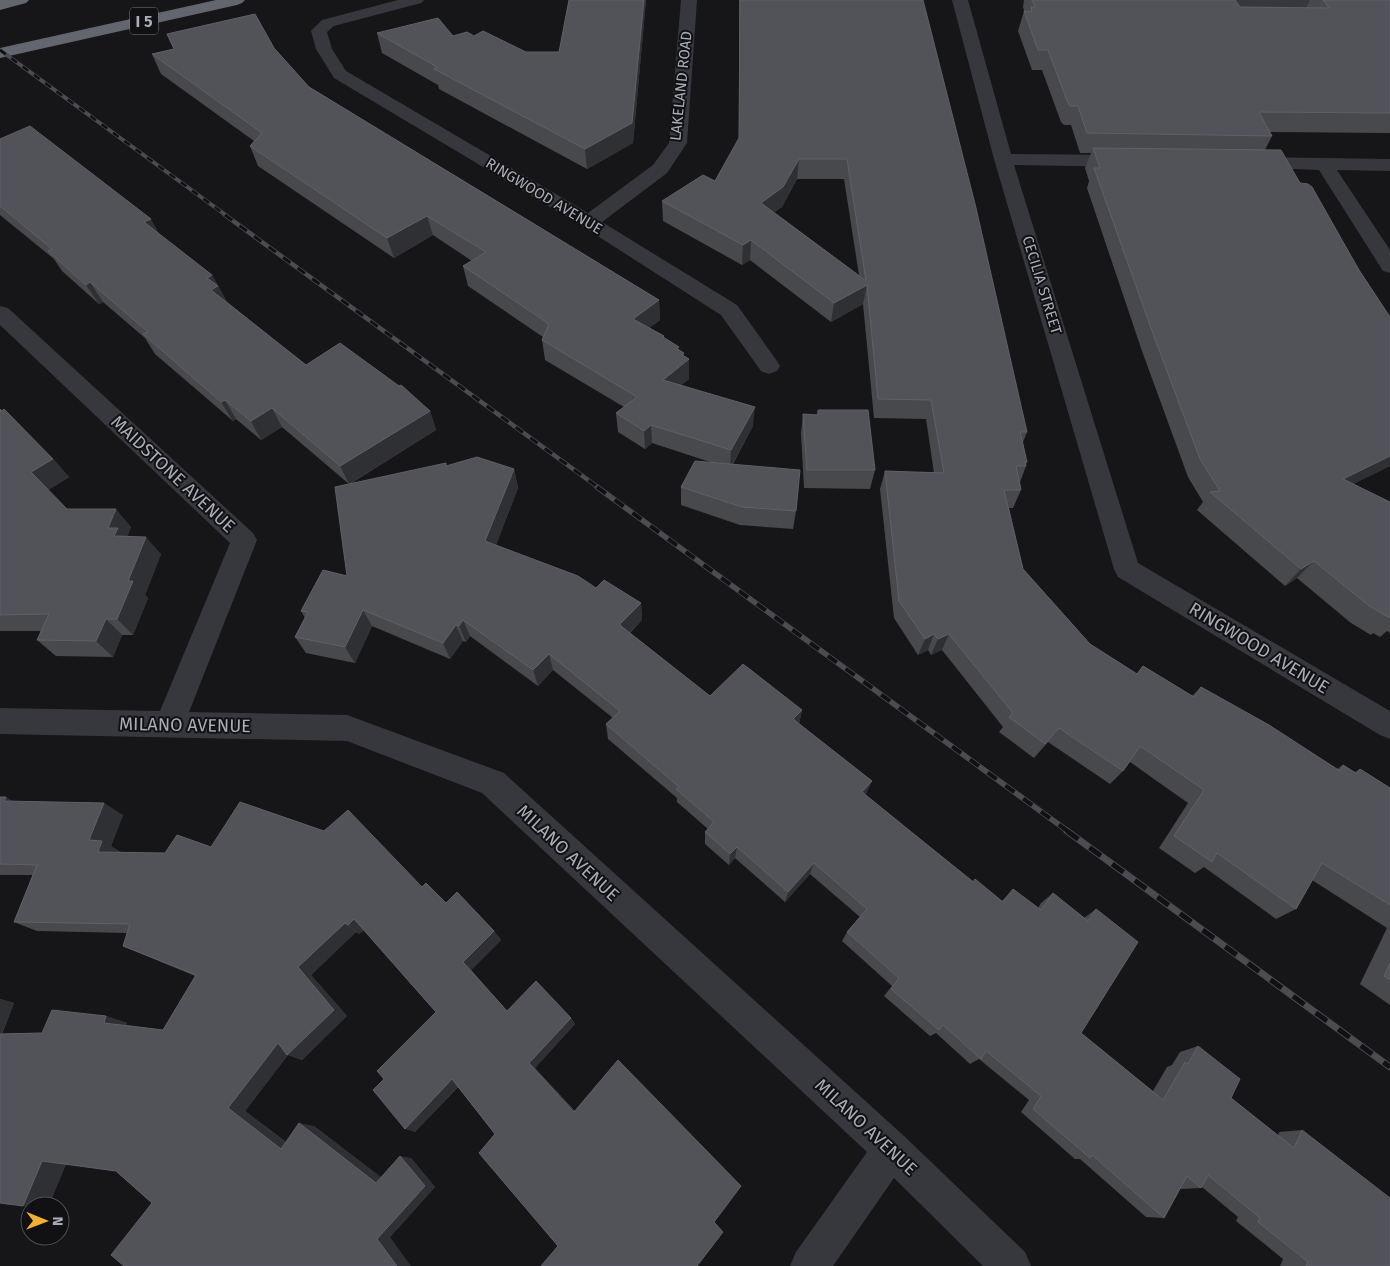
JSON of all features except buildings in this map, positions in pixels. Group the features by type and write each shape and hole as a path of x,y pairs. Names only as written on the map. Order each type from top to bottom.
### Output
{"highway":[{"path":"0,5 21,0"},
{"name":"I 5","path":"0,53 237,0"}],"street":[{"name":"RINGWOOD AVENUE","path":"416,0 337,20 328,23 319,31 324,48 340,74 588,222 729,310 769,366"},
{"name":"LAKELAND ROAD","path":"588,222 660,169 678,143 689,0"},
{"name":"CECILIA STREET","path":"960,0 1003,159 1128,569"},
{"path":"1187,2 1254,1 1390,4"},
{"path":"1003,159 1140,161"},
{"path":"1237,163 1390,165"},
{"path":"1325,165 1390,266"},
{"name":"MAIDSTONE AVENUE","path":"0,313 244,540 169,724"},
{"name":"RINGWOOD AVENUE","path":"1128,569 1390,726"},
{"name":"MILANO AVENUE","path":"0,721 347,728 493,784 891,1150 1010,1266"},
{"path":"810,1266 891,1150"}],"railway":[{"path":"0,50 227,216"},
{"path":"225,215 599,488"},
{"path":"597,487 1069,832"},
{"path":"1067,831 1390,1067"}]}
